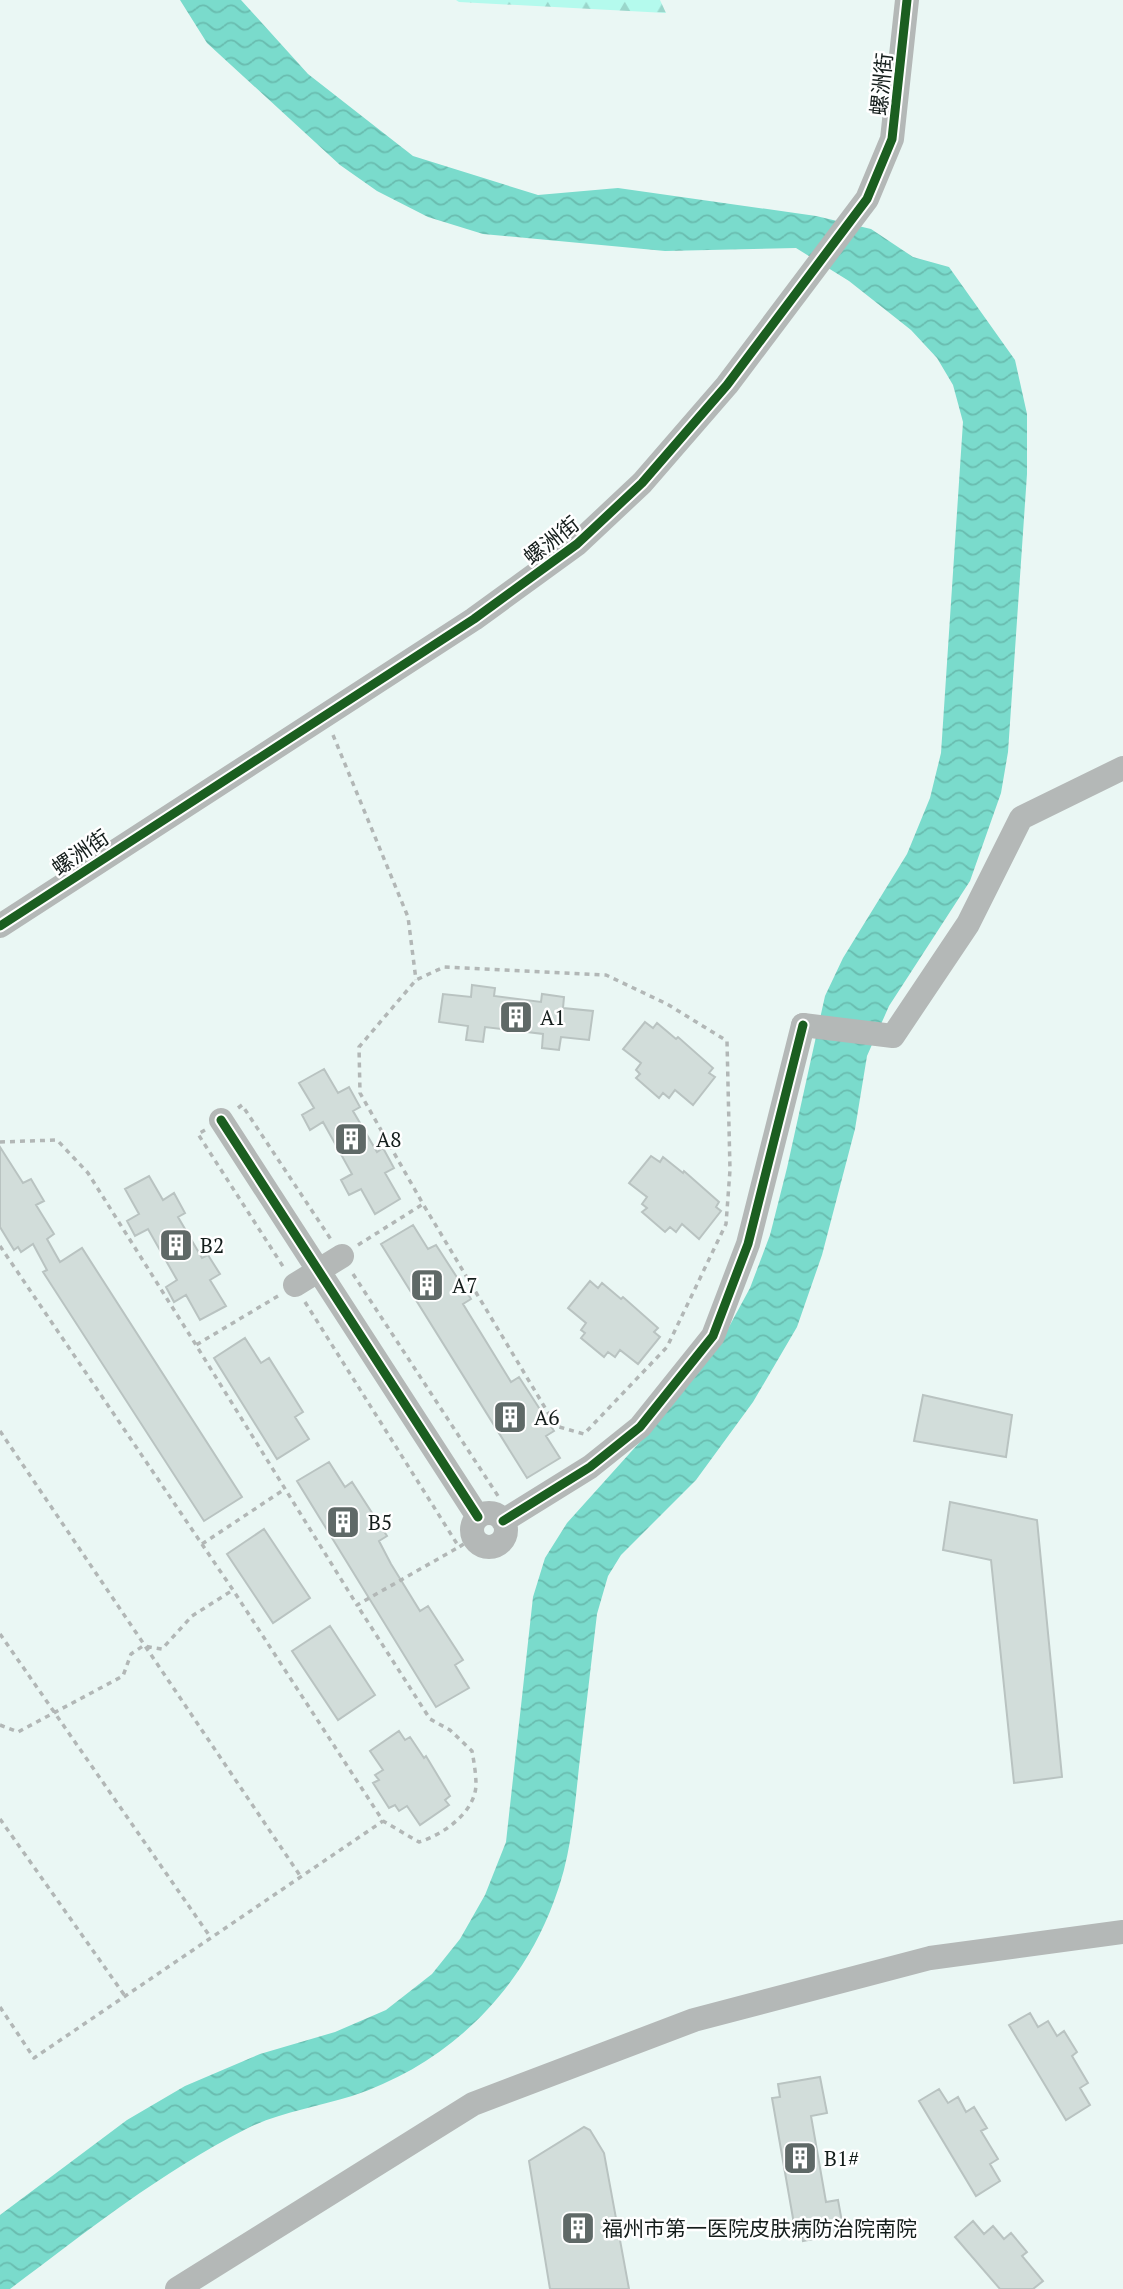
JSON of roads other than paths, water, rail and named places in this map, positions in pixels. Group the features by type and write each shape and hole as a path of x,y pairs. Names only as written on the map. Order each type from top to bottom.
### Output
{"street":[{"name":"螺洲街","path":"0,926 483,612 577,544 610,515 702,416 857,215 876,182 892,139 907,0"},
{"path":"220,1120 319,1271 470,1534 488,1513 507,1518 590,1467 640,1427 713,1336 748,1244 803,1026 893,1036 968,925 1021,818 1123,768"},
{"path":"295,1285 342,1256"},
{"path":"177,2289 473,2104 694,2020 930,1958 1123,1932"}],"water":[{"path":"180,0 241,0 308,74 413,156 538,195 618,188 816,216 871,229 913,257 949,267 1015,360 1027,414 1027,474 1008,752 1001,793 970,881 889,1006 867,1056 855,1129 822,1255 797,1327 753,1402 696,1480 621,1555 608,1576 597,1614 568,1852 554,1901 521,1966 476,2022 418,2066 386,2083 352,2096 285,2114 246,2129 154,2183 10,2289 0,2289 0,2215 127,2120 185,2086 260,2054 335,2032 386,2010 432,1974 460,1939 485,1895 506,1842 533,1597 545,1558 567,1523 656,1424 724,1336 750,1288 770,1235 825,996 843,958 907,854 930,798 941,753 963,422 953,385 937,358 911,330 849,281 796,248 665,251 483,234 428,217 377,191 340,165 207,43"}],"place":[{"name":"A1","path":"516,1017"},
{"name":"A8","path":"351,1139"},
{"name":"B2","path":"176,1245"},
{"name":"A7","path":"427,1285"},
{"name":"A6","path":"510,1417"},
{"name":"B5","path":"343,1522"},
{"name":"B1#","path":"800,2158"},
{"name":"福州市第一医院皮肤病防治院南院","path":"578,2228"}]}
